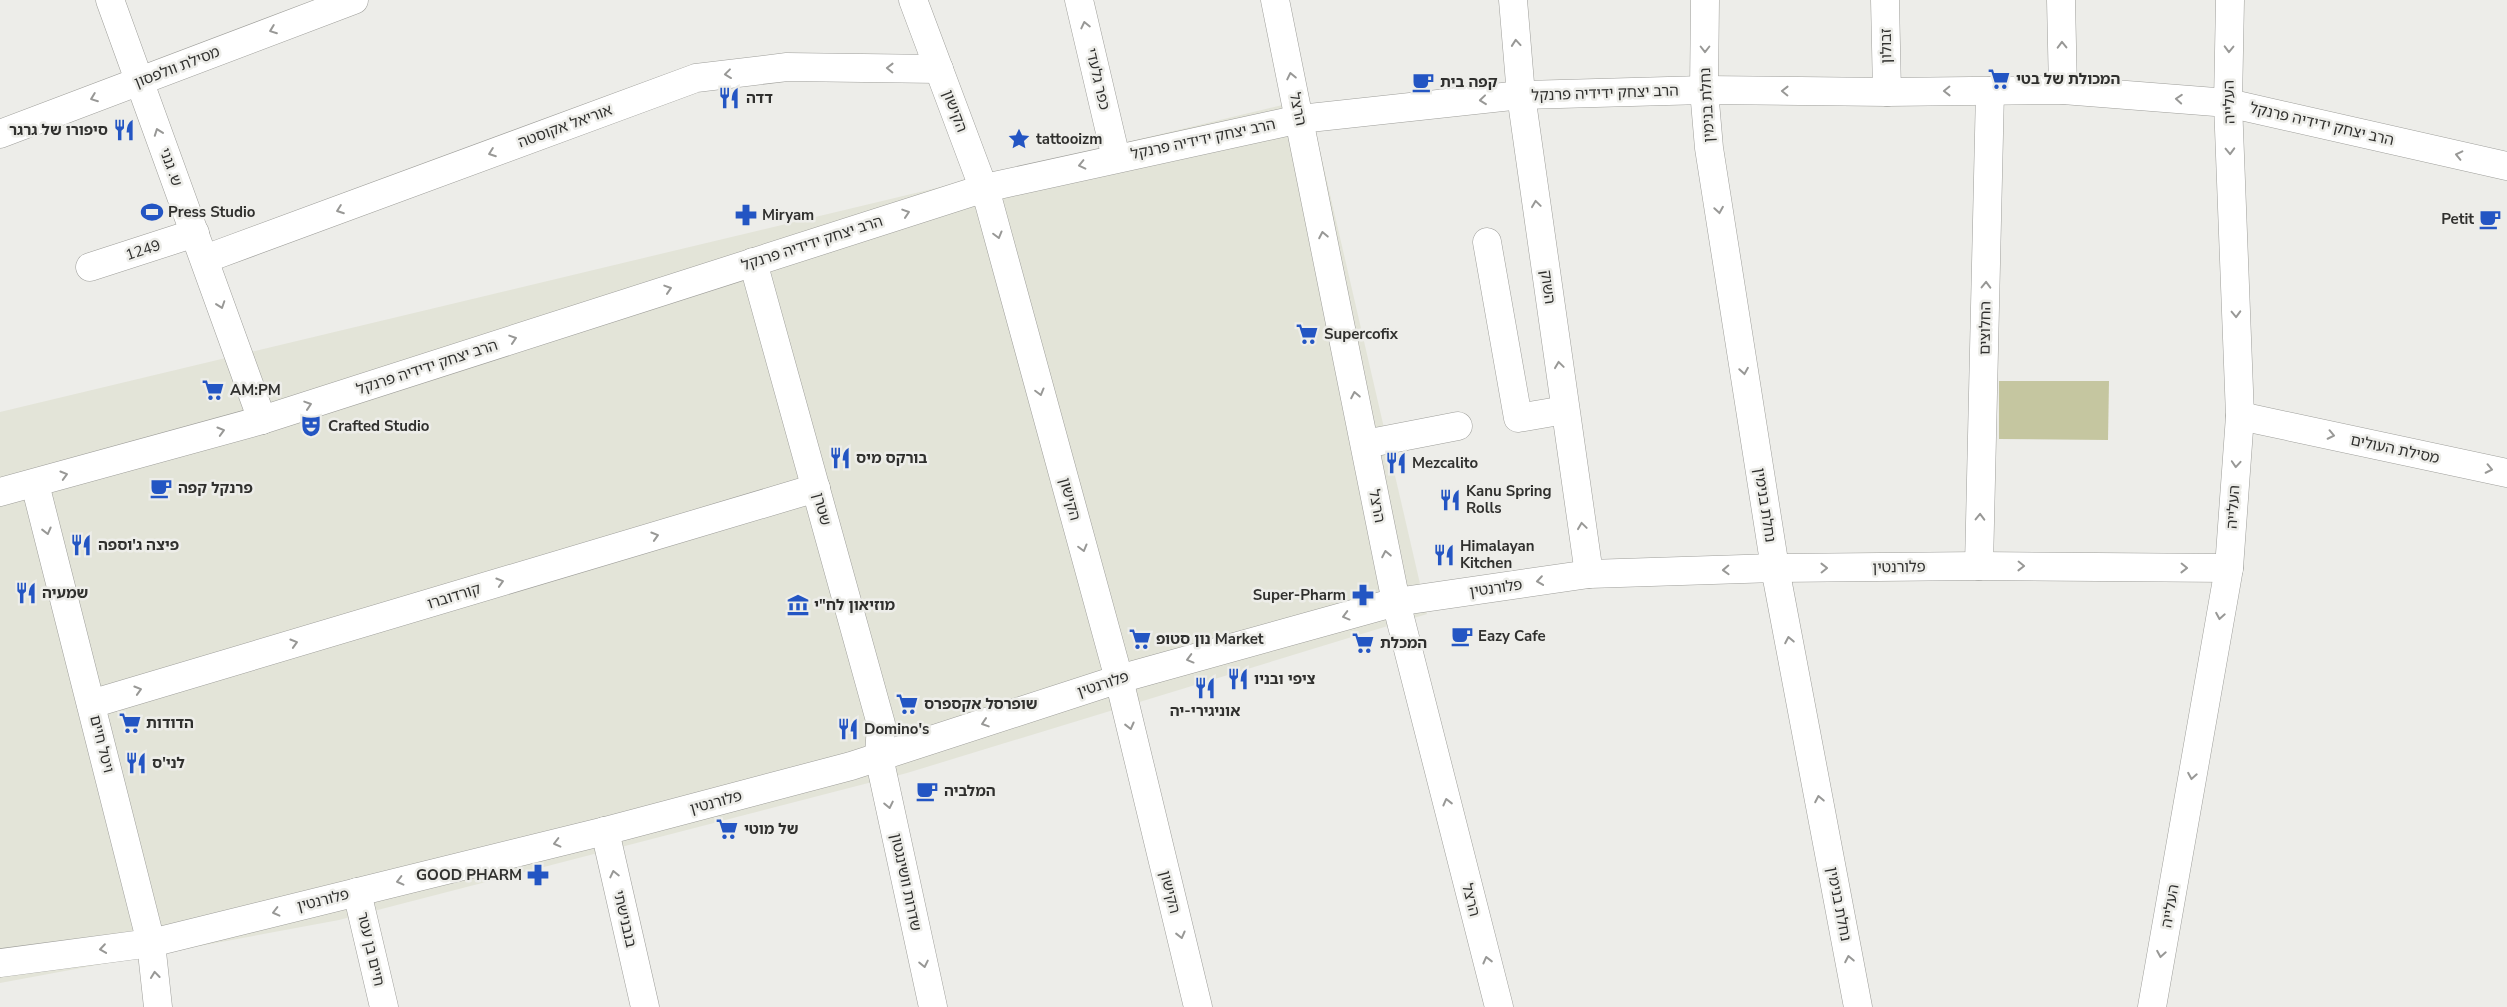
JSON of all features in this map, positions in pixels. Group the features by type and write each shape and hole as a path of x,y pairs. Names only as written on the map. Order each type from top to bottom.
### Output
{"street":[{"name":"ש. גנני","path":"110,0 262,420"},
{"name":"מסילת וולפסון","path":"0,134 140,81 316,7 354,0"},
{"name":"הקישון","path":"913,0 985,188 1119,678 1198,1007"},
{"name":"כפר גלעדי","path":"1079,0 1116,158"},
{"name":"הרצל","path":"1275,0 1396,602 1499,1007"},
{"name":"השוק","path":"1512,0 1521,96 1589,574"},
{"name":"נחלת בנימין","path":"1705,0 1704,90 1709,148 1775,568 1858,1007"},
{"name":"זבולון","path":"1885,0 1887,92"},
{"path":"2061,0 2063,90"},
{"name":"העלייה","path":"2152,1007 2229,568 2240,416 2228,103 2230,0"},
{"name":"אוריאל אקוסטה","path":"205,260 696,78 788,67 939,69"},
{"name":"הרב יצחק ידידיה פרנקל","path":"0,492 35,484 262,420 985,188 1300,119 1521,96 1704,90 1887,92 2063,90 2228,103 2507,166"},
{"name":"החלוצים","path":"1980,566 1990,91"},
{"name":"1249","path":"90,267 195,233"},
{"path":"1488,242 1518,418 1565,410"},
{"name":"שטרן","path":"753,262 881,724 879,757"},
{"name":"מסילת העולים","path":"2240,416 2507,473"},
{"path":"1365,444 1458,426"},
{"name":"ויטל חיים","path":"35,484 152,943 158,1007"},
{"name":"קורדוברו","path":"91,704 816,488"},
{"name":"פלורנטין","path":"0,964 152,943 605,831 879,757 1119,678 1396,602 1589,574 1775,568 1980,566 2229,568"},
{"name":"שדרות וושינגטון","path":"879,757 933,1007"},
{"name":"בנבנישתי","path":"605,831 644,1007"},
{"name":"חיים בן עטר","path":"357,892 384,1007"}],"shaded area":[{"path":"1308,99 1427,614 907,773 339,920 0,983 0,412"}],"green space":[{"path":"1999,381 2109,381 2108,440 1999,439"}],"place":[{"name":"המכולת של בטי","path":"1999,79"},
{"name":"קפה בית","path":"1423,82"},
{"name":"דדה","path":"729,98"},
{"name":"סיפורו של גרגר","path":"124,130"},
{"name":"tattooizm","path":"1019,139"},
{"name":"Press Studio","path":"152,212"},
{"name":"Miryam","path":"746,215"},
{"name":"Petit","path":"2490,219"},
{"name":"Supercofix","path":"1307,334"},
{"name":"AM:PM","path":"213,390"},
{"name":"Crafted Studio","path":"311,426"},
{"name":"בורקס מיס","path":"840,458"},
{"name":"Mezcalito","path":"1396,463"},
{"name":"פרנקל קפה","path":"161,488"},
{"name":"Kanu Spring Rolls","path":"1450,500"},
{"name":"פיצה ג'וספה","path":"81,545"},
{"name":"Himalayan Kitchen","path":"1444,555"},
{"name":"שמעיה","path":"26,593"},
{"name":"Super-Pharm","path":"1363,595"},
{"name":"מוזיאון לח\"י","path":"798,605"},
{"name":"Eazy Cafe","path":"1462,636"},
{"name":"נון סטופ Market","path":"1140,639"},
{"name":"המכלת","path":"1363,643"},
{"name":"ציפי ובניו","path":"1238,679"},
{"name":"אוניגירי-יה","path":"1205,688"},
{"name":"שופרסל אקספרס","path":"907,704"},
{"name":"הדודות","path":"130,723"},
{"name":"Domino's","path":"848,729"},
{"name":"לני'ס","path":"136,763"},
{"name":"המלביה","path":"927,791"},
{"name":"של מוטי","path":"727,829"},
{"name":"GOOD PHARM","path":"538,875"}]}
